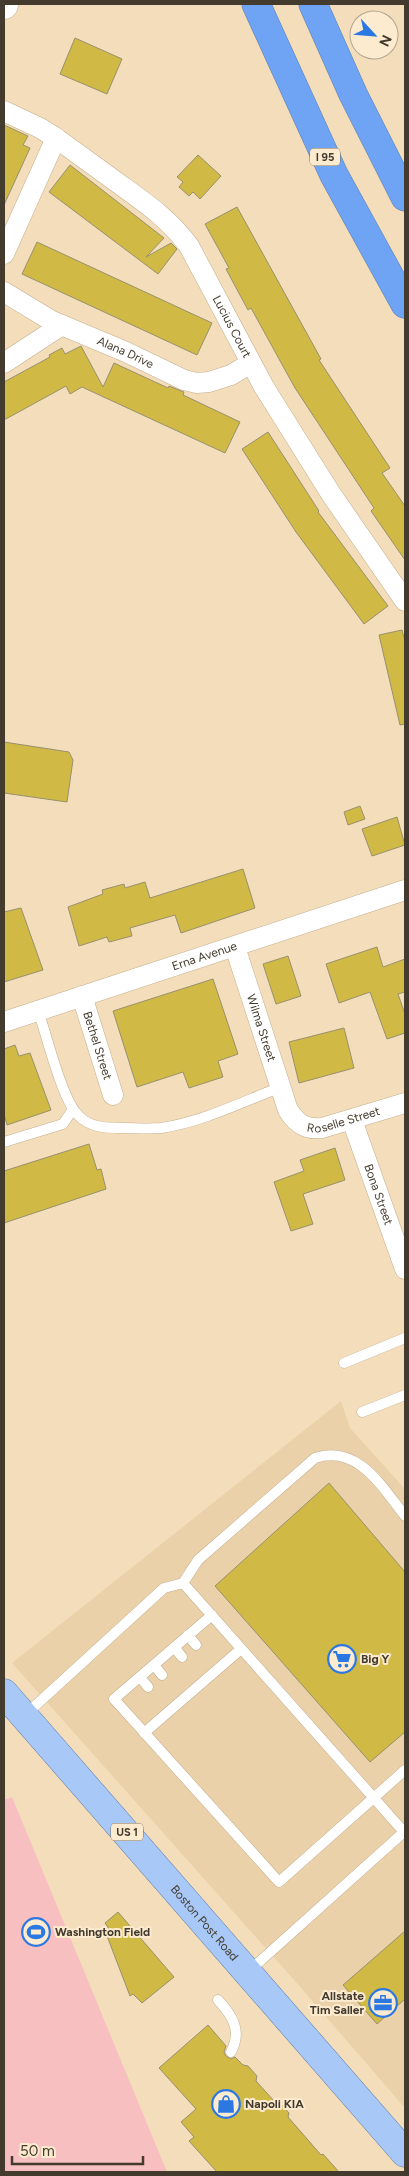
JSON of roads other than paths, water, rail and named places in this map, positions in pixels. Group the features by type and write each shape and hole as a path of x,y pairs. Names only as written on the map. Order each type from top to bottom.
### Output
{"highway":[{"name":"I 95","path":"256,4 334,176 405,304"},
{"path":"313,4 353,94 405,197"}],"main road":[{"name":"Boston Post Road","path":"10,1703 112,1815 405,2153"}],"street":[{"name":"Lucius Court","path":"4,112 40,128 56,138 170,222 181,235 189,246 264,387 331,494 405,601"},
{"path":"4,254 56,138"},
{"name":"Alana Drive","path":"4,292 62,326 126,352 169,374 197,383 222,378 251,363"},
{"path":"4,363 62,326"},
{"name":"Erna Avenue","path":"4,1022 405,890"},
{"name":"Wilma Street","path":"235,947 288,1110"},
{"name":"Bethel Street","path":"82,996 114,1096"},
{"name":"Roselle Street","path":"288,1110 294,1119 311,1130 352,1120 405,1103"},
{"name":"Bona Street","path":"352,1120 405,1269"}],"lane":[{"path":"38,1010 73,1109 87,1122 102,1127 160,1128 190,1121 281,1088"},
{"path":"4,1142 63,1124 73,1109"},
{"path":"344,1363 405,1338"},
{"path":"362,1412 405,1395"},
{"path":"10,1703 164,1588 183,1583 198,1560 315,1458 328,1454 346,1458 363,1465 405,1516"},
{"path":"183,1583 405,1832 248,1972"},
{"path":"212,1615 114,1699 279,1882 405,1770"},
{"path":"188,1635 196,1645"},
{"path":"174,1648 182,1657"},
{"path":"144,1733 170,1711 180,1695 203,1682 241,1649"},
{"path":"211,1660 218,1669"},
{"path":"154,1665 162,1674"},
{"path":"195,1673 203,1682"},
{"path":"140,1677 148,1687"},
{"path":"162,1702 170,1711"},
{"path":"218,2000 230,2013 235,2023 236,2043 231,2052"}],"place":[{"name":"Big Y","path":"342,1659"},
{"name":"Washington Field","path":"36,1932"},
{"name":"Allstate Tim Saller","path":"383,2003"},
{"name":"Napoli KIA","path":"226,2104"}]}
